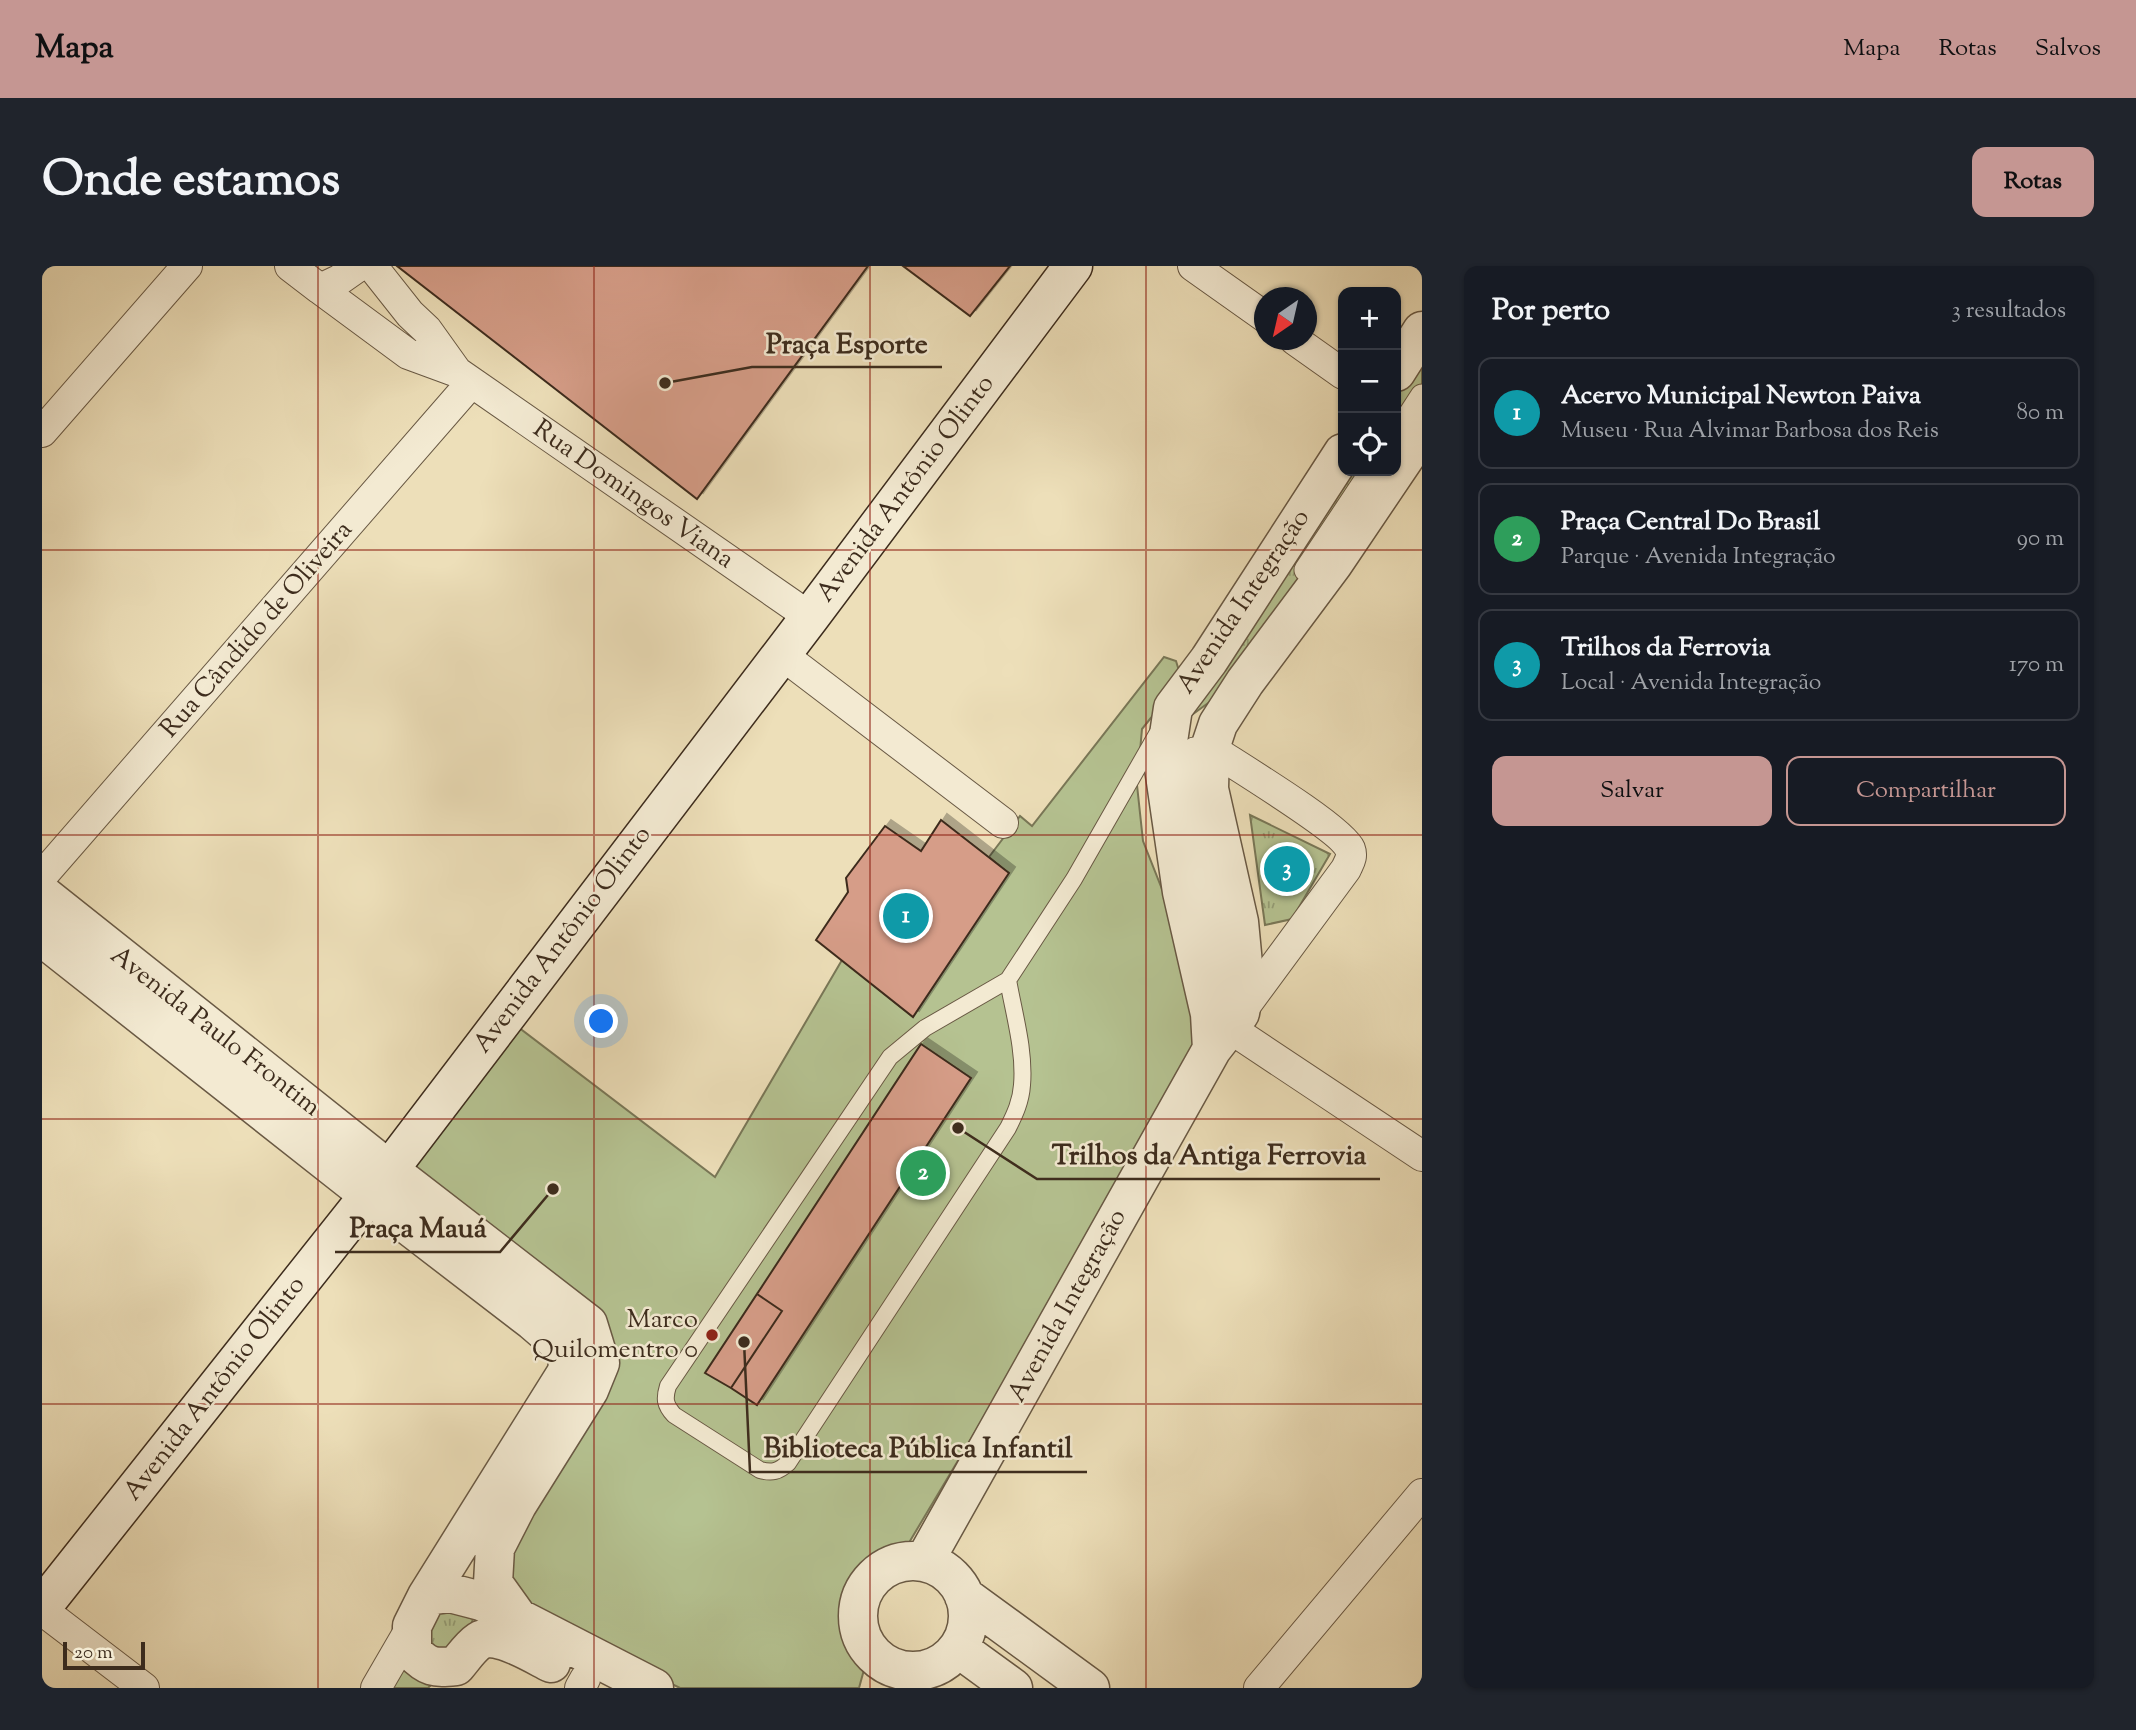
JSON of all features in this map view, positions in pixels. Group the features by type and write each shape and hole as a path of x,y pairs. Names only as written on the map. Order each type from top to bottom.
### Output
{"street":[{"path":"42,432 187,266"},
{"name":"Rua Domingos Viana","path":"290,266 408,354 464,377 810,617"},
{"path":"320,289 359,266"},
{"name":"Rua Domingos Viana","path":"372,266 464,377"},
{"name":"Avenida Antônio Olinto","path":"42,1608 379,1183 810,617 1073,266"},
{"path":"1193,266 1254,309"},
{"path":"1401,364 1422,331"},
{"path":"1309,350 1338,370"},
{"name":"Rua Cândido de Oliveira","path":"42,876 464,377"},
{"path":"1401,428 1422,396"},
{"name":"Avenida Integração","path":"924,1562 1245,985 1239,922 1209,789 1210,748 1218,724 1230,703 1333,564 1422,432"},
{"name":"Avenida Integração","path":"1223,1026 1182,892 1164,768 1173,708 1209,660 1338,461"},
{"path":"1369,476 1195,735 1190,782 1210,881 1222,964 1223,1026 1422,1156"},
{"path":"781,654 1003,823"},
{"name":"Avenida Integração","path":"1210,748 1343,838 1350,848 1351,858 1346,869 1223,1026"},
{"name":"Avenida Paulo Frontim","path":"42,894 379,1183"},
{"name":"Avenida Paulo Frontim","path":"42,937 379,1183"},
{"path":"376,1688 567,1371 569,1352 379,1183"},
{"path":"379,1183 588,1324 600,1363 589,1390 517,1505 495,1548 493,1583 518,1618"},
{"path":"1259,1688 1422,1494"},
{"path":"943,1666 965,1632 968,1614 964,1596 955,1581 941,1569 924,1562 906,1561 888,1566 874,1577 863,1592 858,1609 859,1627 876,1673 893,1667 911,1671 943,1666 1013,1688"},
{"path":"590,1685 503,1640 488,1638 457,1665 438,1668 424,1664 412,1651 420,1611 450,1593 481,1601 654,1688"},
{"path":"964,1596 1090,1688"},
{"path":"457,1665 481,1601"},
{"path":"42,1608 144,1688"}],"lane":[{"path":"1008,980 1023,1087 1008,1128 788,1464 780,1471 770,1473 760,1470 674,1415 667,1407 664,1396 668,1386 890,1057 925,1028 1008,980 1074,879 1173,708"}],"green space":[{"path":"1422,343 1422,412 1401,444 1401,413 1401,376"},
{"path":"1340,476 1380,476 1226,690 1189,717"},
{"path":"1164,657 1176,661 1180,674 1175,688 1142,729 1137,785 1143,841 1201,988 1198,1059 904,1551 875,1561 854,1582 848,1595 846,1625 851,1641 865,1666 859,1688 680,1688 537,1619 517,1602 507,1552 605,1386 402,1170 514,1024 715,1177 842,960 913,1017 1008,873 989,857 1020,816 1032,826"},
{"path":"1250,815 1330,854 1292,919 1265,925"},
{"path":"439,1607 473,1619 469,1631 455,1648 430,1648 429,1624"},
{"path":"404,1656 436,1680 428,1688 387,1688"}],"building":[{"path":"397,266 868,266 697,499"},
{"path":"903,266 1010,266 970,316"},
{"path":"941,820 1009,873 913,1017 816,940 848,892 846,878 885,826 921,851"},
{"path":"921,1044 971,1078 757,1405 731,1388 782,1311 757,1294"},
{"path":"757,1294 782,1311 731,1388 705,1373"}],"place":[{"name":"Praça Esporte","path":"665,383"},
{"name":"Trilhos da Ferrovia","path":"1287,869"},
{"name":"Acervo Municipal Newton Paiva","path":"906,916"},
{"name":"Trilhos da Antiga Ferrovia","path":"958,1128"},
{"name":"Praça Central Do Brasil","path":"923,1173"},
{"name":"Praça Mauá","path":"553,1189"},
{"name":"Marco Quilomentro 0","path":"712,1335"},
{"name":"Biblioteca Pública Infantil","path":"744,1342"}]}
